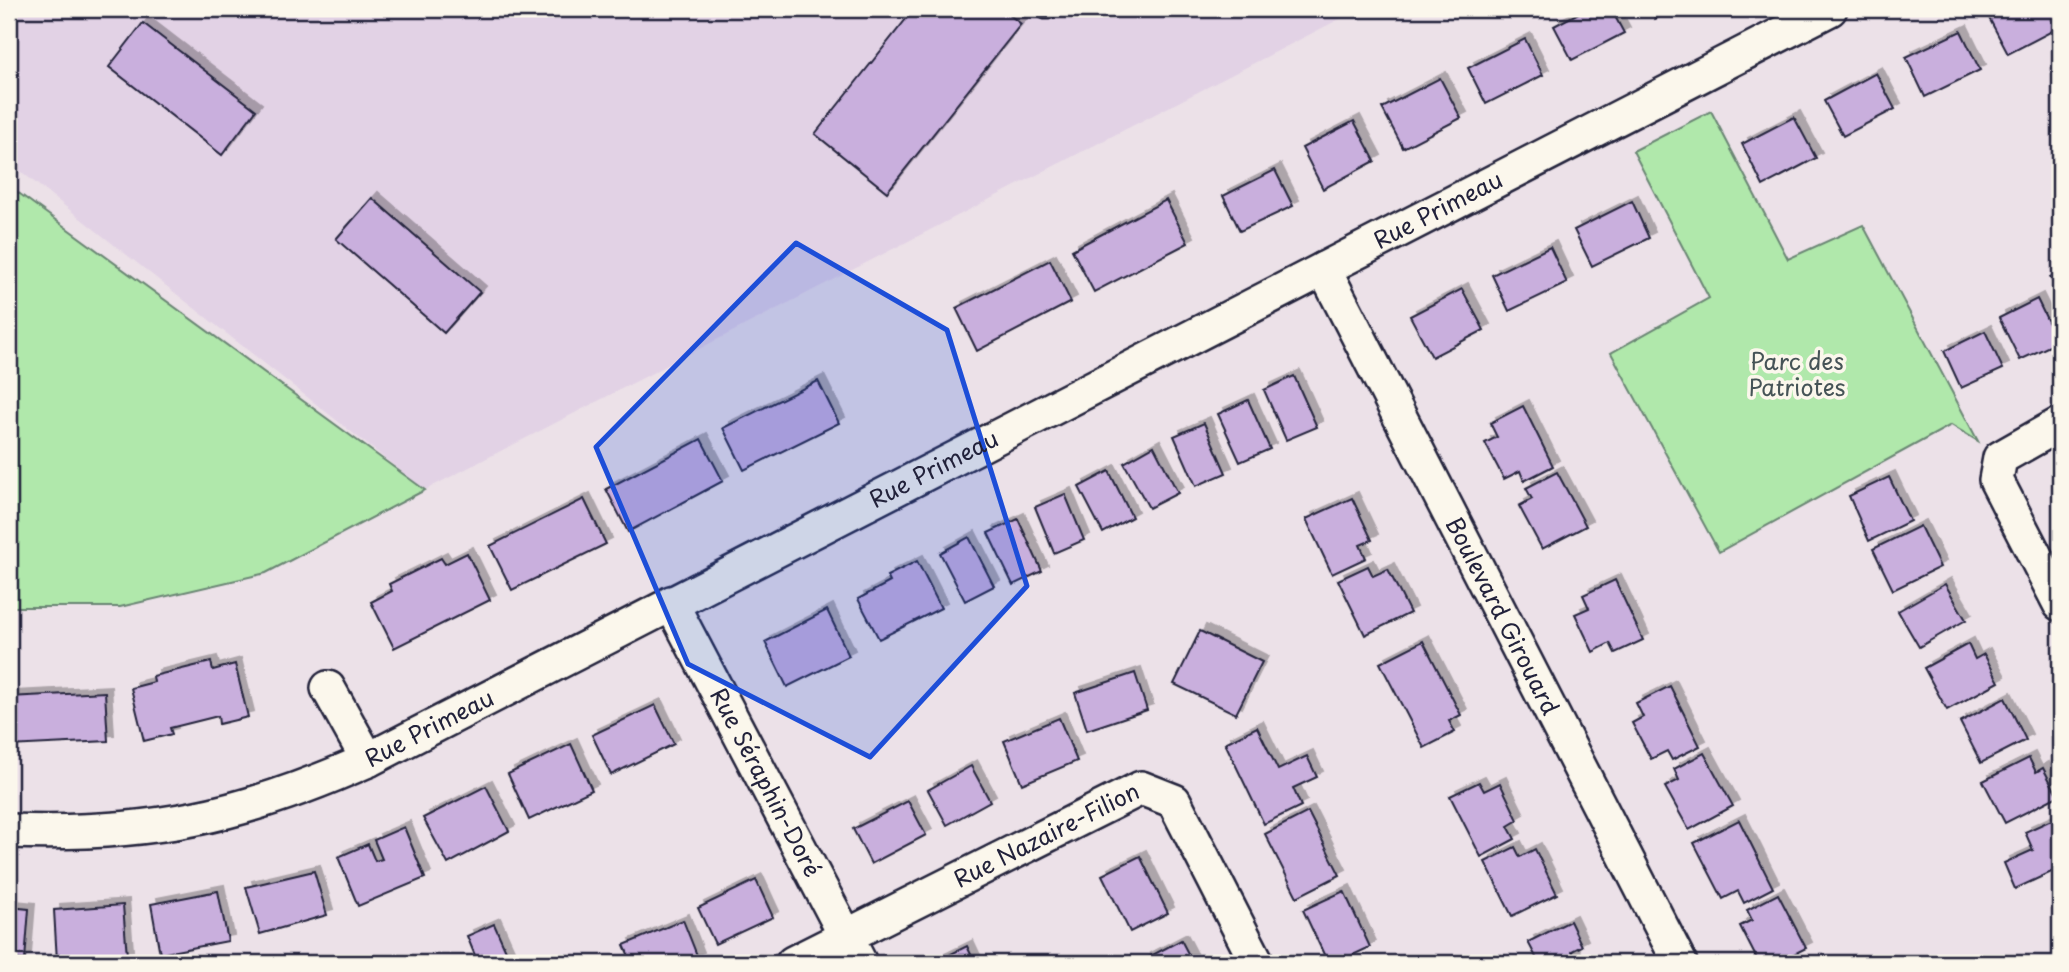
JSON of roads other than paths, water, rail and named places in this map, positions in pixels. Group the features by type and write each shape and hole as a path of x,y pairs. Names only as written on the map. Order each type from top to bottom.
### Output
{"street":[{"name":"Rue Primeau","path":"9,831 125,831 197,819 252,806 303,789 368,760 1830,9"},
{"name":"Boulevard Girouard","path":"1324,269 1680,963"},
{"path":"2060,424 2000,458 1996,481 2060,604"},
{"name":"Rue Séraphin-Doré","path":"671,603 853,950"},
{"path":"328,688 368,760"},
{"name":"Rue Nazaire-Filion","path":"793,963 853,950 1141,788 1174,802 1257,963"}],"park label":[{"name":"Parc des Patriotes","path":"1797,375"}]}
